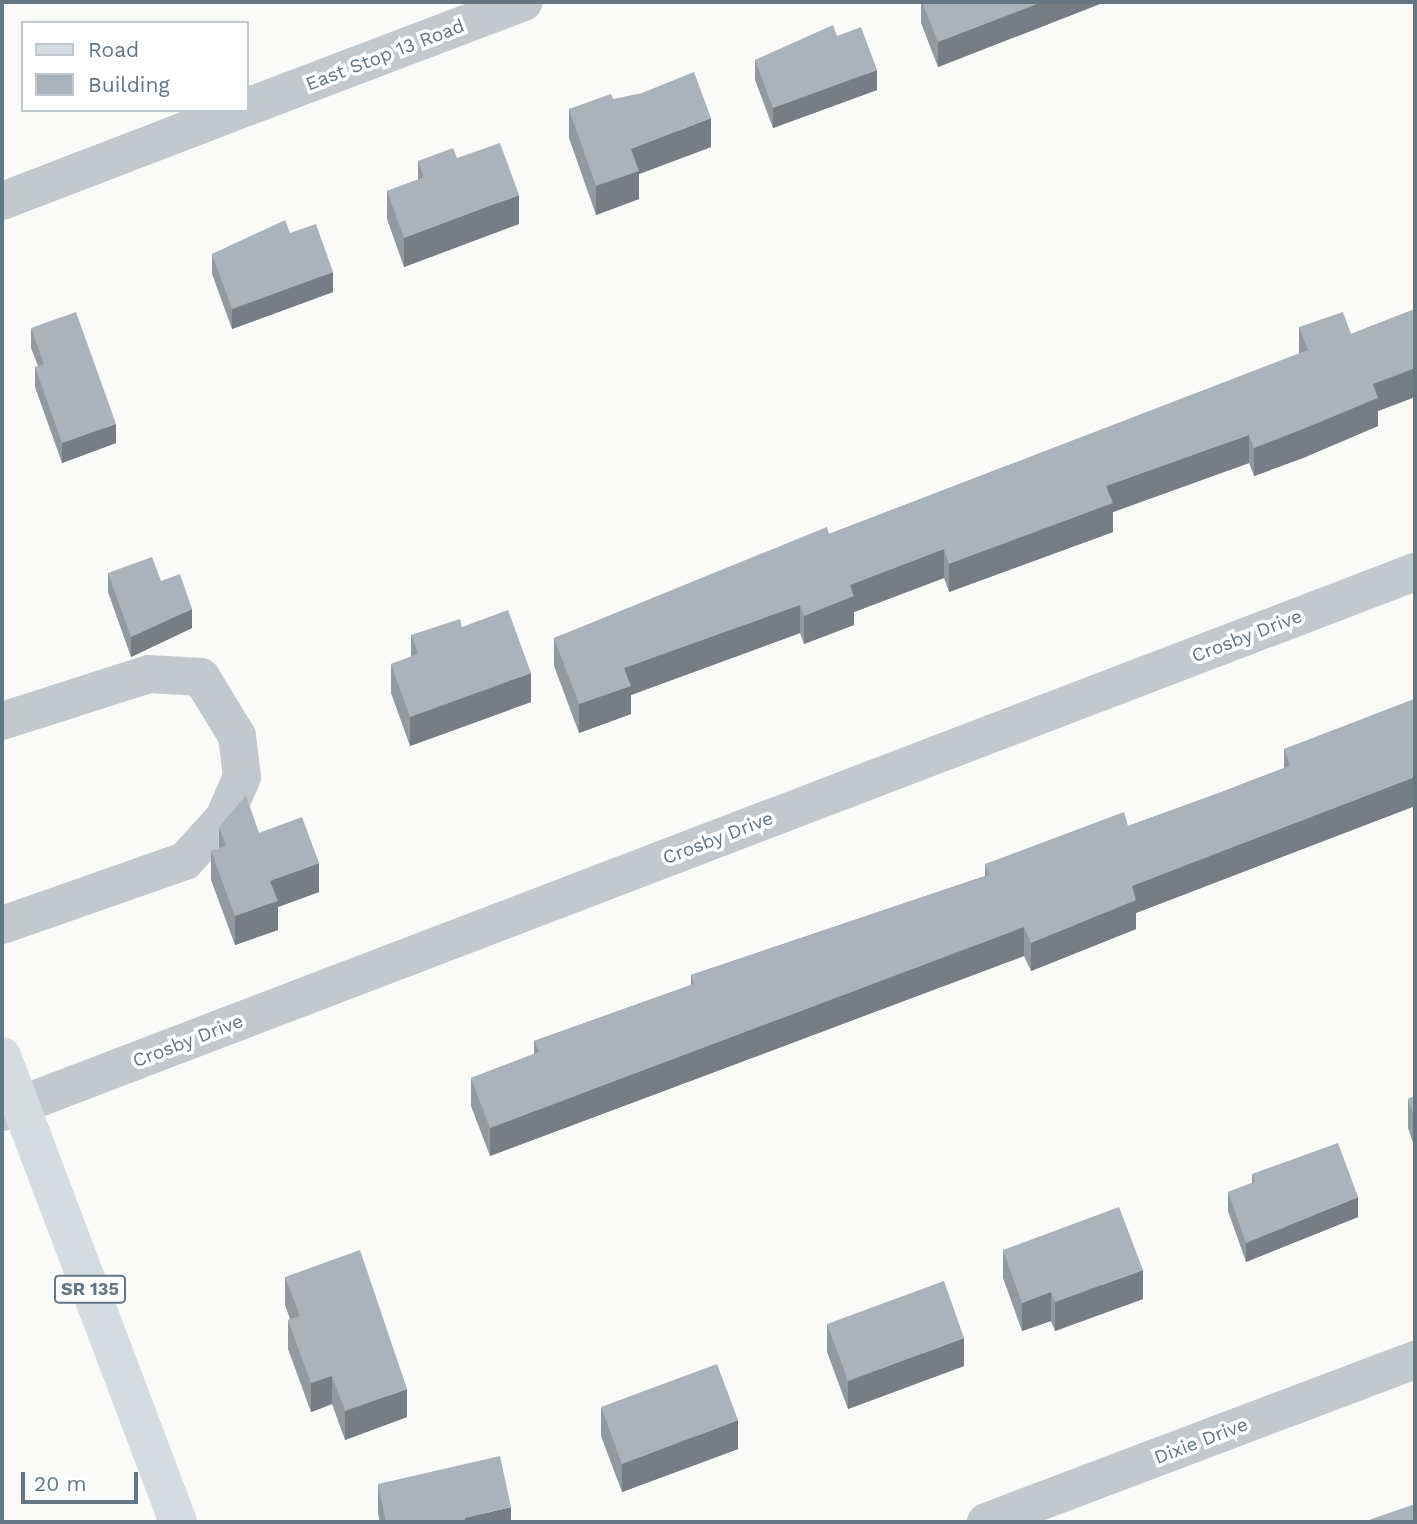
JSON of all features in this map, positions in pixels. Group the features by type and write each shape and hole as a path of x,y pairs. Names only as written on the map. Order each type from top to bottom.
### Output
{"main road":[{"name":"SR 135","path":"2,1056 11,1108 178,1522"}],"street":[{"name":"East Stop 13 Road","path":"248,107 524,2"},
{"path":"2,201 234,112"},
{"name":"Crosby Drive","path":"11,1108 1415,572"},
{"path":"2,721 149,674 201,677 237,736 242,777 224,818 184,861 2,926"},
{"name":"Dixie Drive","path":"986,1522 1415,1360"}],"building":[{"path":"922,2 1042,2 938,42"},
{"path":"833,25 837,36 861,27 877,70 773,108 755,60"},
{"path":"694,72 711,118 631,149 639,171 596,186 569,109 611,94 613,99 642,93"},
{"path":"500,143 519,195 404,238 387,191 424,177 418,161 453,148 457,158"},
{"path":"285,220 290,233 316,224 333,272 232,309 212,254"},
{"path":"1415,309 1415,368 1373,384 1378,398 1254,448 1249,435 1106,486 1113,503 949,564 944,549 850,585 854,596 804,616 800,605 624,668 631,686 579,704 554,638 827,527 829,534 1308,350 1299,327 1343,312 1351,334"},
{"path":"76,312 116,424 62,443 35,367 44,364 31,328"},
{"path":"152,557 161,581 180,574 192,609 131,637 108,573"},
{"path":"508,610 531,673 410,717 391,664 418,654 411,635 460,619 462,627"},
{"path":"1414,699 1415,777 1132,886 1136,900 1031,943 1024,927 490,1128 471,1078 539,1052 534,1041 694,984 691,975 989,875 985,864 1124,812 1128,826 1290,766 1284,749"},
{"path":"246,795 259,833 302,817 319,863 270,881 278,901 235,916 211,851 226,846 219,827"},
{"path":"1415,1096 1415,1120 1408,1099"},
{"path":"1338,1143 1358,1197 1246,1243 1228,1192 1255,1182 1252,1174"},
{"path":"1119,1207 1143,1270 1055,1302 1051,1292 1022,1303 1003,1250"},
{"path":"360,1250 407,1389 345,1411 332,1376 311,1383 288,1320 300,1316 285,1277"},
{"path":"944,1281 964,1338 848,1381 827,1324"},
{"path":"717,1364 738,1420 622,1464 601,1407"},
{"path":"500,1456 511,1507 465,1518 466,1522 386,1522 378,1484"},
{"path":"1415,1504 1415,1522 1363,1522"}]}
